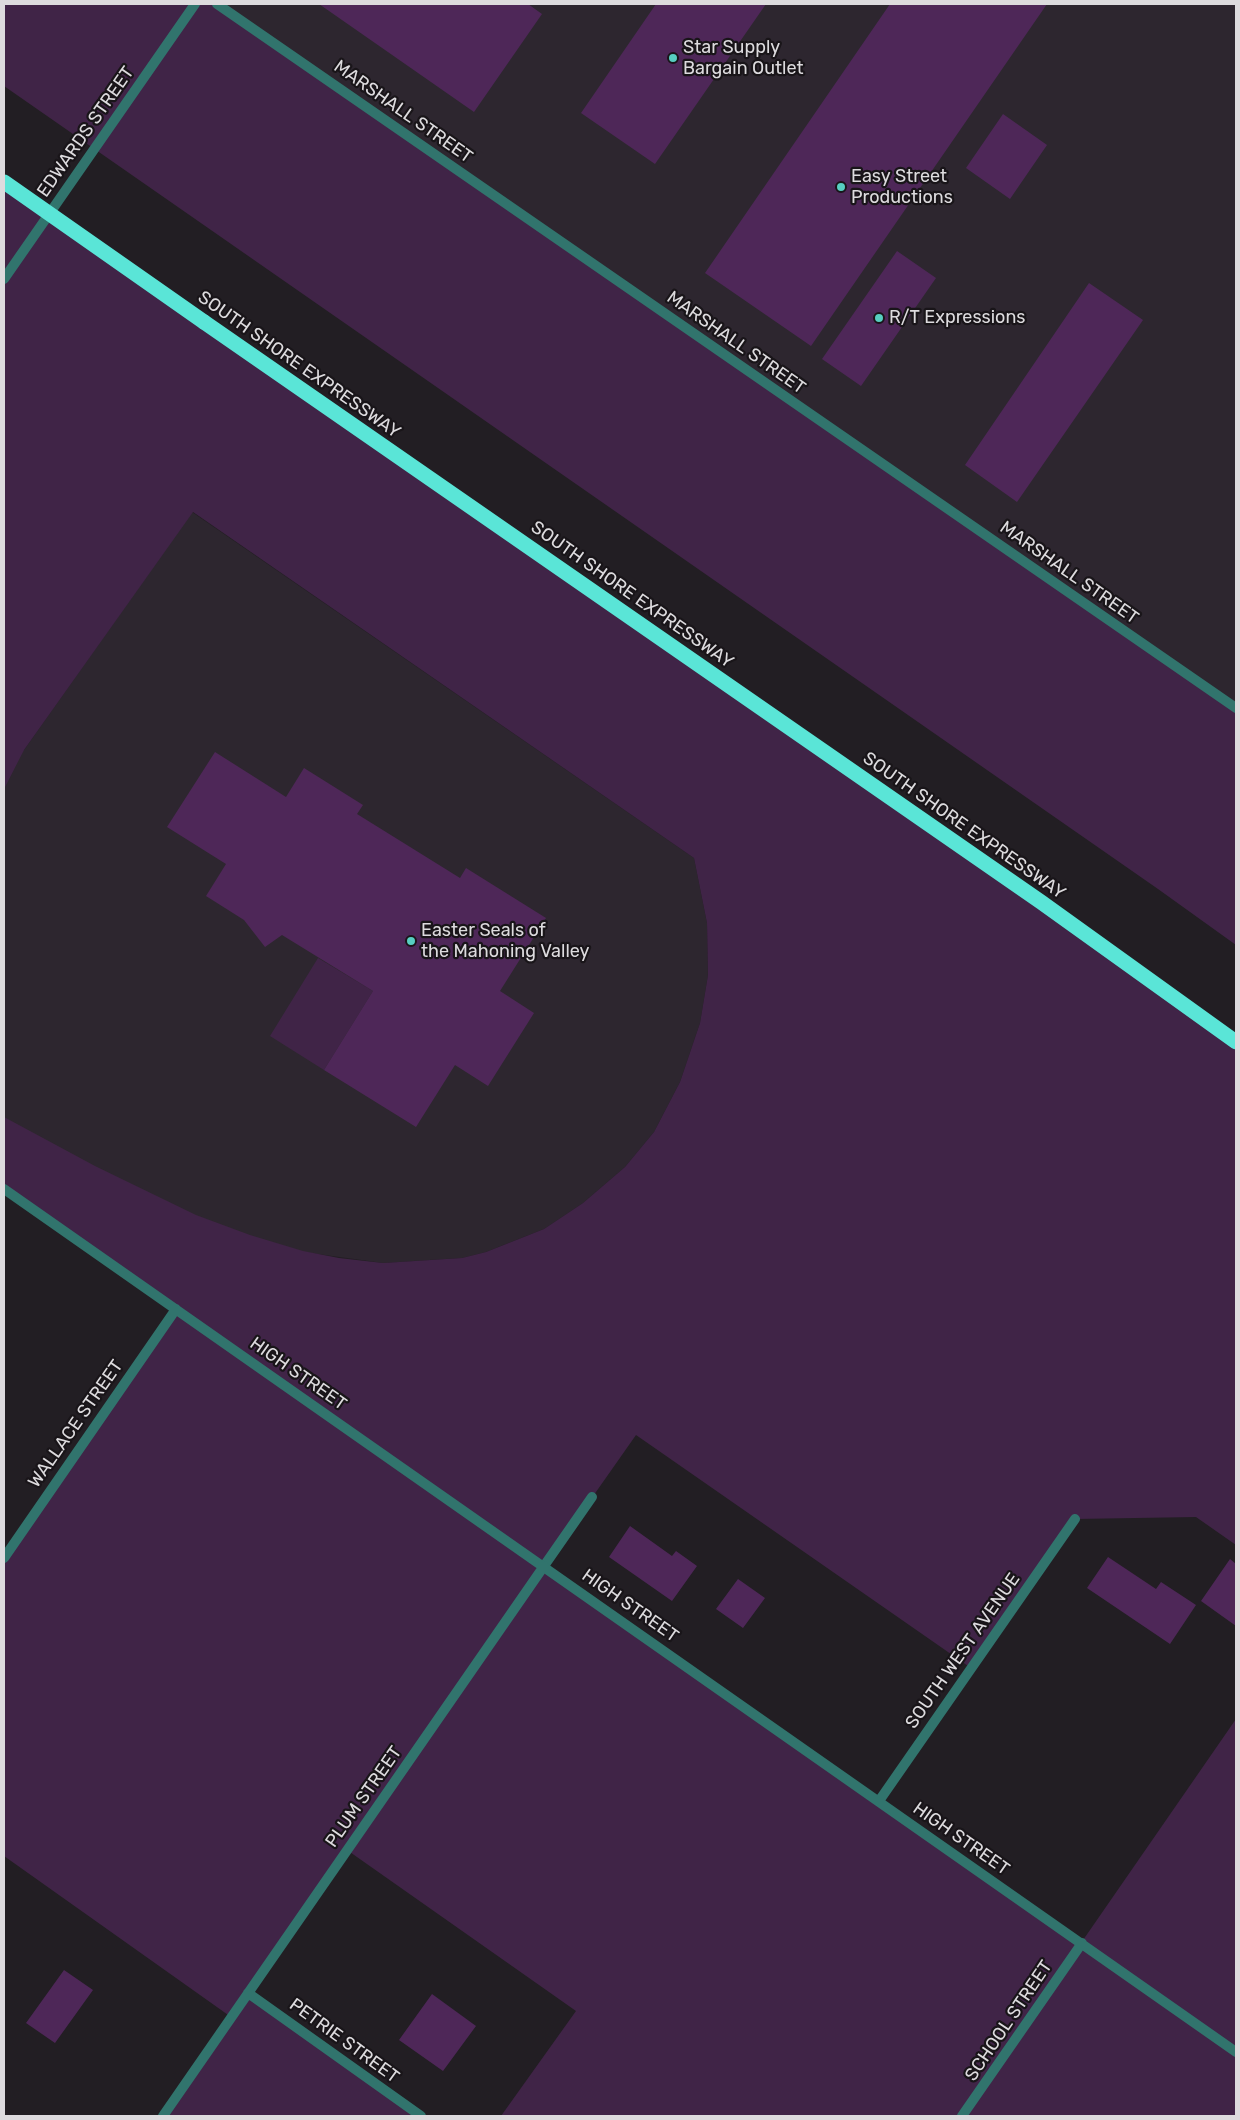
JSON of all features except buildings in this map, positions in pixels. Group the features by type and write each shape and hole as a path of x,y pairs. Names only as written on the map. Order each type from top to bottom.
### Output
{"highway":[{"name":"SOUTH SHORE EXPRESSWAY","path":"4,182 1041,902 1236,1042"}],"street":[{"name":"EDWARDS STREET","path":"4,279 195,4"},
{"name":"MARSHALL STREET","path":"217,4 1236,708"},
{"name":"HIGH STREET","path":"4,1188 1236,2052"},
{"name":"WALLACE STREET","path":"4,1558 176,1309"},
{"name":"PLUM STREET","path":"163,2116 592,1497"},
{"name":"SOUTH WEST AVENUE","path":"879,1801 1075,1519"},
{"name":"SCHOOL STREET","path":"962,2116 1082,1943"},
{"name":"PETRIE STREET","path":"248,1993 421,2116"}],"shaded area":[{"path":"4,4 217,4 1236,708 1236,945 4,86"},
{"path":"217,4 1236,4 1236,708"},
{"path":"4,182 1236,1042 1236,1545 1196,1517 1075,1519 971,1668 636,1435 544,1566 1081,1943 1236,1719 1236,2116 501,2116 576,2011 347,1850 248,1993 421,2116 163,2116 231,2017 4,1856 4,1558 176,1309 4,1189 4,1117 95,1166 196,1215 250,1235 303,1251 339,1258 383,1263 462,1258 486,1252 544,1229 583,1203 625,1167 654,1132 680,1082 700,1023 708,975 707,923 694,858 193,512 24,750 4,789"},
{"path":"192,512 694,858 707,923 708,975 700,1023 680,1082 654,1132 625,1167 583,1203 544,1229 486,1252 462,1258 383,1263 303,1252 4,1189 4,736 24,750"},
{"path":"318,958 373,991 324,1070 270,1036"}],"place":[{"name":"Star Supply Bargain Outlet","path":"673,58"},
{"name":"Easy Street Productions","path":"841,187"},
{"name":"R/T Expressions","path":"879,318"},
{"name":"Easter Seals of the Mahoning Valley","path":"411,941"}]}
